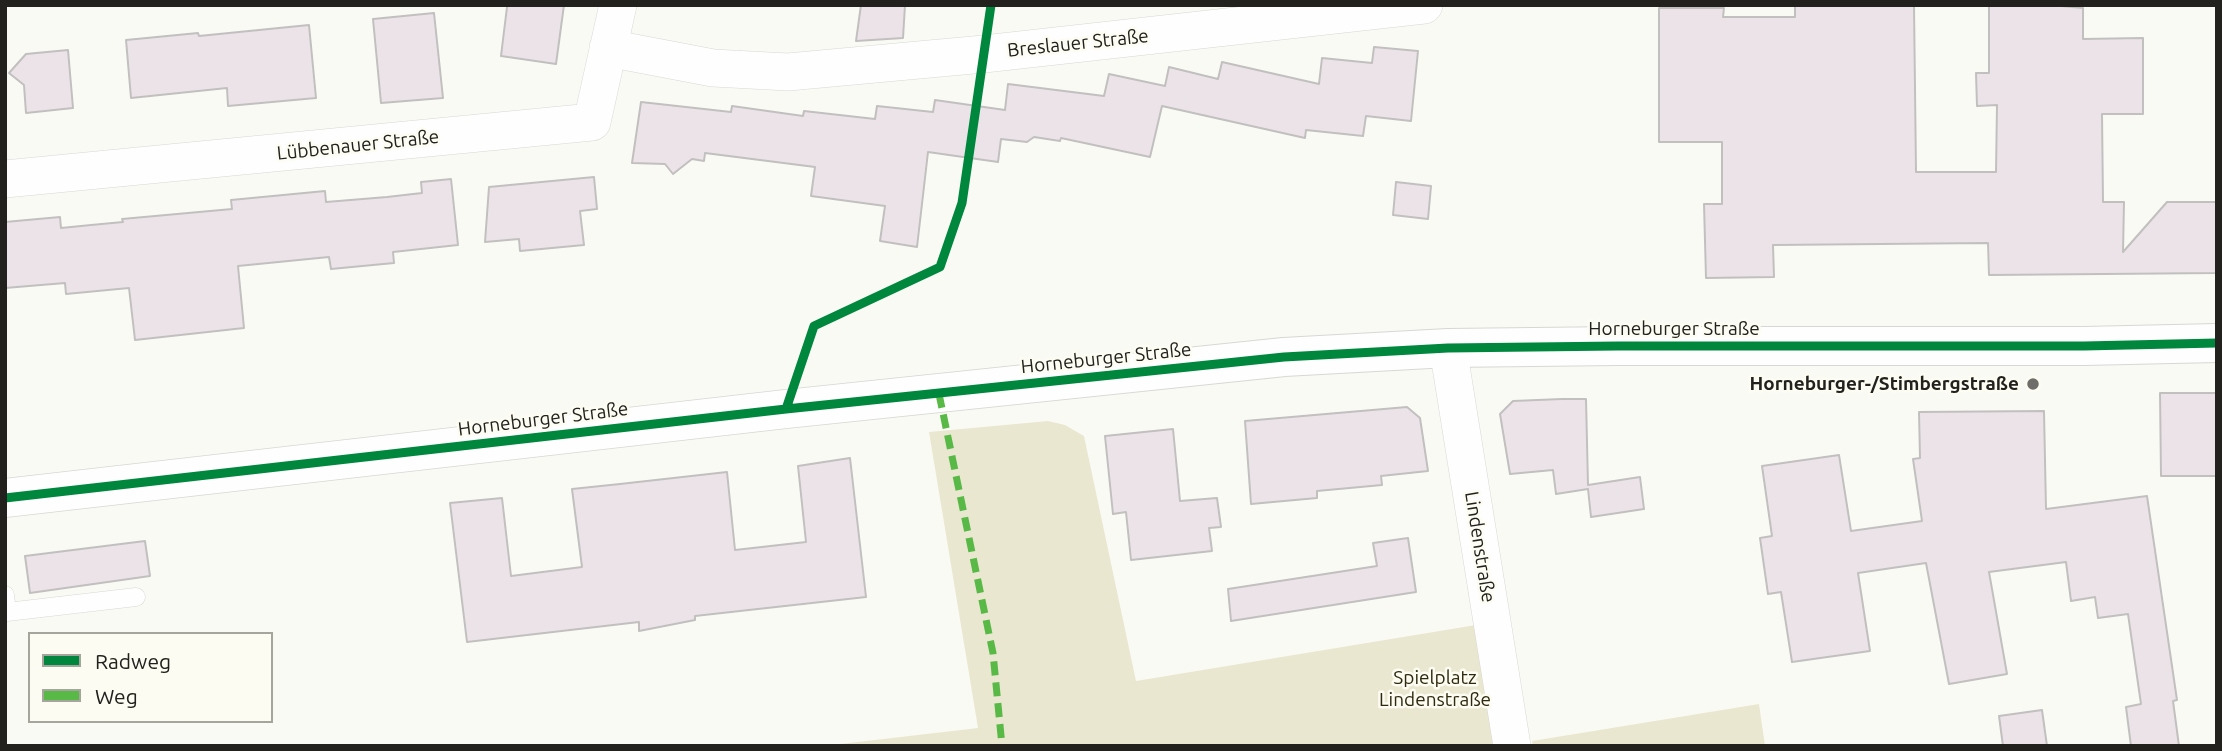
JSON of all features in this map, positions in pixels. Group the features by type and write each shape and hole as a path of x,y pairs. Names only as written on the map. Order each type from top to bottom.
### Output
{"main road":[{"name":"Horneburger Straße","path":"5,498 826,405 1284,357 1448,348 2084,346 2217,343"}],"street":[{"name":"Lübbenauer Straße","path":"5,179 592,122 618,5"},
{"name":"Breslauer Straße","path":"608,48 713,68 788,72 998,52 1424,5"},
{"name":"Lindenstraße","path":"1448,348 1512,746"}],"lane":[{"path":"6,606 136,597"}],"green space":[{"name":"Spielplatz Lindenstraße","path":"1048,421 1065,425 1084,436 1136,681 1482,624 1503,746 823,746 978,728 929,432"},
{"path":"1759,704 1765,746 1533,746 1532,741"}],"building":[{"path":"564,5 556,64 501,56 507,7"},
{"path":"861,5 905,5 903,38 856,41"},
{"path":"1795,5 1914,5 1916,172 1996,172 1997,105 1977,106 1976,73 1989,73 1989,5 2083,8 2083,39 2143,38 2143,114 2102,114 2103,202 2124,202 2123,252 2167,202 2217,202 2217,273 1989,275 1988,243 1773,245 1774,277 1706,278 1704,204 1722,204 1722,142 1659,142 1659,8 1724,8 1723,17 1795,17"},
{"path":"434,13 443,98 381,103 373,19"},
{"path":"309,25 316,98 228,106 227,88 131,98 126,40"},
{"path":"1374,47 1418,51 1411,121 1366,116 1363,136 1306,130 1305,138 1162,106 1150,157 1061,138 1060,141 1034,137 1027,142 1001,139 998,162 928,152 917,247 880,241 885,206 811,196 815,167 705,153 704,161 692,159 673,174 665,164 632,163 641,102 731,112 732,106 803,116 804,111 875,119 877,106 933,112 935,100 1005,110 1008,84 1104,96 1109,74 1165,86 1169,67 1218,79 1222,62 1319,84 1322,58 1372,63"},
{"path":"68,50 73,108 26,113 24,85 9,73 26,54"},
{"path":"594,177 597,209 580,211 584,245 520,251 519,239 485,242 489,187"},
{"path":"451,179 458,245 393,252 394,263 331,269 329,257 238,266 244,328 135,340 129,288 66,294 65,283 5,288 5,222 60,217 61,228 123,222 122,219 232,209 231,200 325,191 326,202 387,197 422,193 421,182"},
{"path":"1396,182 1431,186 1428,219 1393,215"},
{"path":"2160,393 2217,393 2217,476 2161,476"},
{"path":"1586,399 1588,485 1640,477 1644,509 1591,517 1588,489 1556,494 1553,470 1510,474 1500,414 1513,401"},
{"path":"1407,407 1420,418 1428,471 1381,476 1382,485 1317,491 1317,498 1251,504 1245,421"},
{"path":"2044,411 2046,509 2147,496 2177,700 2173,701 2179,746 2131,746 2126,707 2141,704 2128,614 2098,618 2095,597 2071,601 2066,562 1989,572 2007,674 1949,684 1926,563 1858,573 1870,651 1792,662 1781,592 1768,594 1760,538 1772,536 1762,466 1839,455 1851,531 1922,521 1913,459 1920,458 1919,412"},
{"path":"1173,429 1180,501 1217,498 1221,527 1209,528 1212,551 1131,560 1126,512 1113,514 1105,436"},
{"path":"850,458 866,597 695,616 695,620 639,631 639,622 467,642 450,503 502,498 511,576 582,567 572,489 727,472 735,550 806,542 798,466"},
{"path":"1408,538 1416,592 1231,621 1228,589 1377,566 1373,543"},
{"path":"145,541 150,576 30,593 25,556"},
{"path":"2042,710 2047,746 2003,746 1999,716"}],"marked path":[{"path":"939,394 993,653 1002,746"}],"cycle path":[{"path":"786,409 814,326 940,267 962,203 991,5"},
{"path":"5,498 786,409 1284,357 1448,348 2084,346 2217,343"}],"place":[{"name":"Horneburger-/Stimbergstraße","path":"2033,384"}]}
